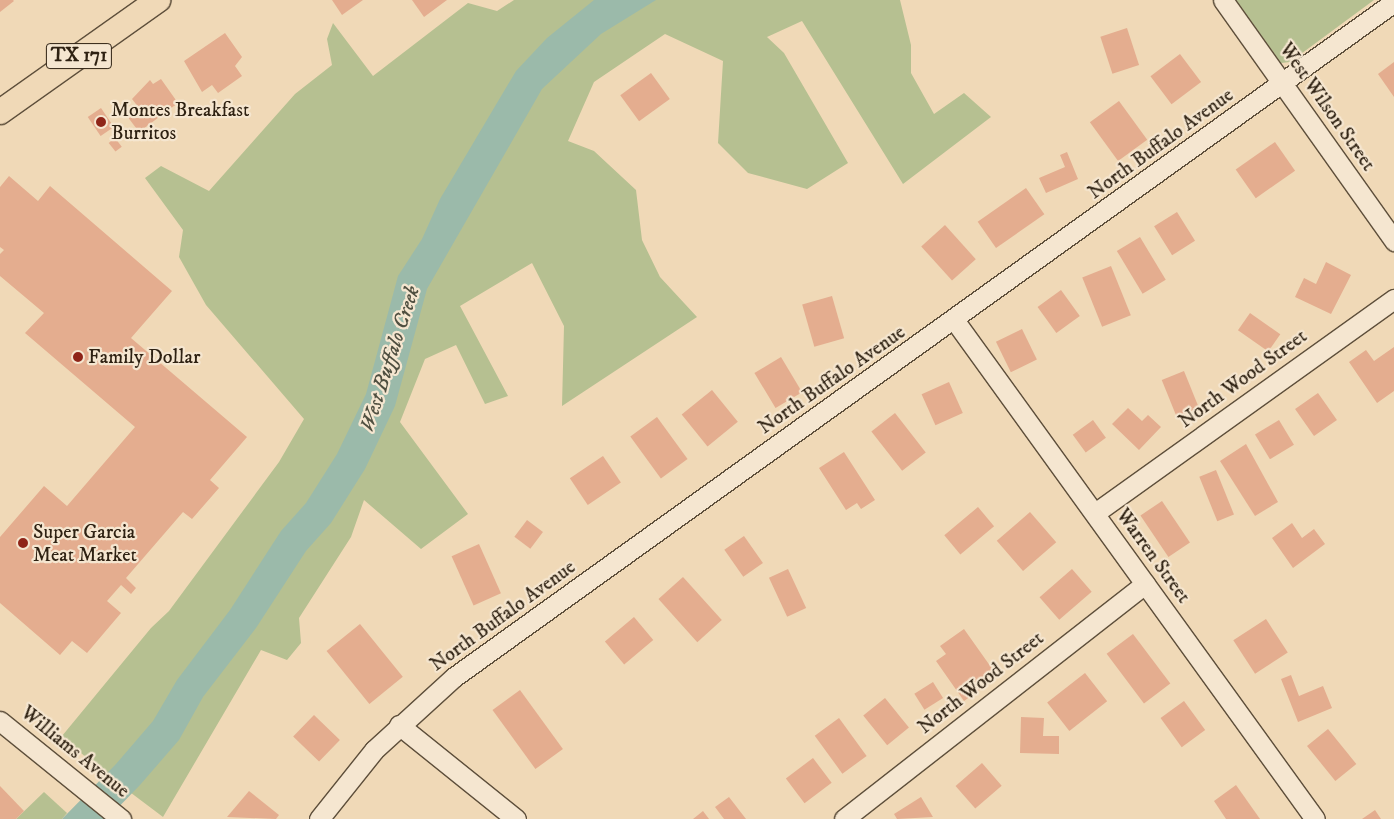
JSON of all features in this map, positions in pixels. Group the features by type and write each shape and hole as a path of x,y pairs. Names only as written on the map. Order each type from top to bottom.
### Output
{"main road":[{"name":"TX 171","path":"0,112 158,0"}],"street":[{"name":"West Wilson Street","path":"1223,0 1394,241"},
{"name":"North Buffalo Avenue","path":"319,819 374,750 454,677 955,320 1394,2"},
{"name":"North Wood Street","path":"1095,513 1394,299"},
{"name":"Warren Street","path":"955,320 1315,819"},
{"name":"North Wood Street","path":"844,819 1145,584"},
{"name":"Williams Avenue","path":"0,721 121,819"},
{"path":"400,725 516,819"}],"green space":[{"path":"514,0 900,0 911,45 911,73 934,114 964,93 991,117 903,184 802,21 767,37 784,53 848,163 807,189 748,173 718,143 723,61 665,34 594,82 568,141 594,151 636,190 642,240 660,277 697,317 562,406 564,326 532,263 460,306 508,396 485,404 456,345 425,359 400,422 468,514 421,549 364,500 351,537 299,618 301,643 287,660 261,650 163,817 98,768 62,736 151,628 169,611 279,462 304,419 206,305 179,257 183,230 145,178 161,166 209,191 295,94 332,65 327,39 333,23 373,76 468,3 497,11"},
{"path":"1236,0 1374,0 1290,62 1281,63"},
{"path":"44,792 67,813 62,819 16,819"}],"water":[{"name":"West Buffalo Creek","path":"594,0 656,0 601,34 542,89 427,289 395,406 365,469 331,523 306,551 256,628 203,697 179,740 140,785 107,819 62,819 116,764 153,721 177,680 230,610 281,531 306,503 337,454 366,394 398,276 422,239 440,199 516,71 547,38"}],"building":[{"path":"0,0 13,0 14,1 0,12"},
{"path":"332,0 363,0 342,15"},
{"path":"412,0 447,0 424,17"},
{"path":"1127,28 1139,65 1112,74 1100,37"},
{"path":"225,33 242,57 235,66 242,76 218,93 212,85 202,92 184,61"},
{"path":"1180,54 1201,82 1172,104 1150,76"},
{"path":"1394,62 1394,97 1378,74"},
{"path":"651,73 670,99 639,121 620,95"},
{"path":"161,79 178,103 139,132 127,116 139,108 132,99 150,80 153,84"},
{"path":"1119,101 1147,140 1118,161 1090,122"},
{"name":"Montes Breakfast Burritos","path":"101,108 114,127 101,136 88,117"},
{"path":"115,138 122,147 115,152 109,143"},
{"path":"1275,142 1295,171 1256,198 1236,170"},
{"path":"1067,152 1078,179 1046,193 1039,178 1065,167 1060,155"},
{"path":"9,176 38,201 50,186 172,291 131,338 247,437 210,480 219,488 192,519 183,512 126,578 136,588 131,594 121,585 107,601 121,613 87,653 72,641 60,655 0,603 0,537 44,486 67,506 135,427 25,333 44,313 0,276 0,254 4,250 0,247 0,187"},
{"path":"1026,188 1044,214 996,248 978,222"},
{"path":"1177,212 1195,241 1172,255 1154,226"},
{"path":"945,225 976,259 952,281 921,246"},
{"path":"1140,237 1166,280 1143,294 1117,251"},
{"path":"1326,262 1351,275 1331,314 1295,297 1304,278 1316,284"},
{"path":"1111,266 1131,315 1102,327 1082,278"},
{"path":"1061,290 1080,316 1056,333 1038,307"},
{"path":"832,296 844,338 814,347 802,305"},
{"path":"1250,313 1280,334 1268,351 1238,330"},
{"path":"1022,329 1037,360 1011,372 996,342"},
{"path":"1394,347 1394,391 1377,403 1349,362 1366,350 1374,361"},
{"path":"781,357 802,392 776,408 754,373"},
{"path":"1184,371 1199,408 1177,417 1162,380"},
{"path":"949,382 963,413 935,425 922,394"},
{"path":"712,390 738,422 707,446 682,415"},
{"path":"1318,393 1337,420 1314,436 1295,409"},
{"path":"1128,408 1142,421 1148,415 1161,427 1139,450 1112,424"},
{"path":"895,413 926,452 902,471 871,431"},
{"path":"657,417 688,459 661,478 630,436"},
{"path":"1093,420 1106,438 1086,452 1073,435"},
{"path":"1279,420 1294,445 1270,459 1255,434"},
{"path":"1246,444 1278,502 1255,516 1220,461"},
{"path":"844,452 875,500 861,509 857,503 846,510 819,468"},
{"path":"603,456 621,483 588,505 570,478"},
{"path":"1216,470 1234,515 1217,521 1199,477"},
{"path":"1162,501 1190,542 1168,557 1140,516"},
{"path":"978,507 994,526 960,554 944,535"},
{"path":"1030,512 1056,542 1023,571 997,541"},
{"path":"527,520 543,532 530,549 514,537"},
{"path":"1292,523 1302,538 1314,529 1325,544 1293,568 1272,538"},
{"path":"744,536 763,563 743,577 724,550"},
{"path":"479,544 501,593 474,606 452,556"},
{"path":"788,569 806,608 787,617 769,578"},
{"path":"1072,569 1092,592 1059,620 1040,597"},
{"path":"683,577 722,620 697,642 658,599"},
{"path":"634,617 653,640 624,664 605,641"},
{"path":"1266,619 1288,653 1255,674 1233,640"},
{"path":"360,624 403,677 369,704 327,651"},
{"path":"964,629 998,677 964,701 936,661 946,654 940,646"},
{"path":"1133,634 1170,684 1144,703 1107,654"},
{"path":"1085,673 1107,701 1069,731 1047,703"},
{"path":"1291,675 1299,696 1323,686 1332,708 1298,722 1281,679"},
{"path":"933,682 943,698 924,710 914,694"},
{"path":"520,690 563,749 535,769 492,710"},
{"path":"885,698 909,728 887,745 863,716"},
{"path":"1184,701 1205,730 1182,747 1161,718"},
{"path":"314,715 340,740 319,762 293,737"},
{"path":"1021,717 1044,718 1043,736 1059,736 1059,754 1020,753"},
{"path":"839,718 867,756 842,774 815,736"},
{"path":"1328,729 1356,764 1335,781 1307,746"},
{"path":"813,758 832,783 805,803 786,778"},
{"path":"982,763 1002,786 975,809 956,786"},
{"path":"1236,785 1260,819 1226,819 1214,801"},
{"path":"0,786 24,811 16,819 0,819"},
{"path":"249,791 279,815 276,819 227,817"},
{"path":"729,797 746,819 724,819 715,807"},
{"path":"921,797 933,817 897,819 894,814"},
{"path":"1375,810 1381,819 1362,819"},
{"path":"703,811 709,819 693,819"}],"place":[{"name":"Montes Breakfast Burritos","path":"101,122"},
{"name":"Family Dollar","path":"78,357"},
{"name":"Super Garcia Meat Market","path":"23,543"}]}
